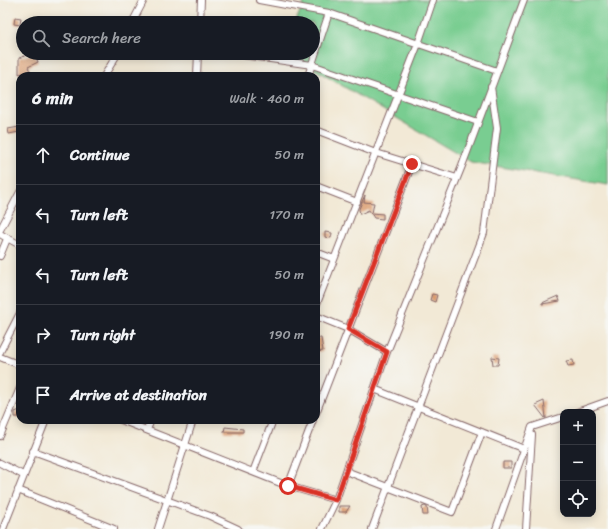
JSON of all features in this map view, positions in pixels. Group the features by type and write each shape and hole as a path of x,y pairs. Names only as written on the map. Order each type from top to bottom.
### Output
{"street":[{"path":"136,16 144,0"},
{"path":"200,16 201,0"},
{"path":"259,0 329,13 497,71"},
{"path":"320,296 399,95 433,0"},
{"path":"322,529 336,500 387,352 457,178 524,0"},
{"path":"320,41 329,13"},
{"path":"106,72 114,60"},
{"path":"197,72 198,60"},
{"path":"277,60 312,65 478,122"},
{"path":"309,72 314,60"},
{"path":"372,529 484,233 497,128 491,86"},
{"path":"320,132 376,153 457,178"},
{"path":"320,402 412,164"},
{"path":"320,188 357,202"},
{"path":"0,230 16,200"},
{"path":"0,234 16,243"},
{"path":"0,256 7,239"},
{"path":"320,254 334,259"},
{"path":"320,318 348,329 387,352"},
{"path":"0,352 16,321"},
{"path":"0,357 16,363"},
{"path":"374,389 524,449"},
{"path":"0,436 16,398"},
{"path":"585,409 608,401"},
{"path":"532,427 560,418"},
{"path":"3,529 44,424"},
{"path":"131,424 288,486 336,500"},
{"path":"147,430 149,424"},
{"path":"158,529 192,424"},
{"path":"253,472 271,424"},
{"path":"288,486 311,424"},
{"path":"496,529 532,427"},
{"path":"526,529 532,427"},
{"path":"346,472 452,512 482,432"},
{"path":"33,451 210,516 238,529"},
{"path":"0,462 23,475"},
{"path":"18,490 114,529"}],"green space":[{"path":"305,0 608,0 608,185 471,162 299,60 320,60 320,16 298,16"}],"building":[{"path":"15,17 16,17 16,24 14,24"},
{"path":"19,60 37,60 38,62 28,67 30,71 19,72"},
{"path":"16,128 16,133 9,134 8,129"},
{"path":"365,195 364,202 374,203 372,213 383,214 383,219 374,218 369,210 360,214 359,209"},
{"path":"325,232 332,233 331,238 325,237"},
{"path":"432,294 437,295 435,302 430,300"},
{"path":"558,296 560,301 542,304 542,303"},
{"path":"320,338 321,338 323,351 320,351"},
{"path":"492,357 499,358 498,365 493,365"},
{"path":"573,360 574,365 568,366 566,361"},
{"path":"544,401 546,418 535,405"},
{"path":"225,427 243,429 243,432 224,432"},
{"path":"503,462 511,462 511,468 503,468"},
{"path":"339,506 350,506 346,512 339,512"},
{"path":"422,507 427,507 428,515 423,515"}],"route":[{"path":"288,486 336,500 387,352 348,329 412,164"}]}
